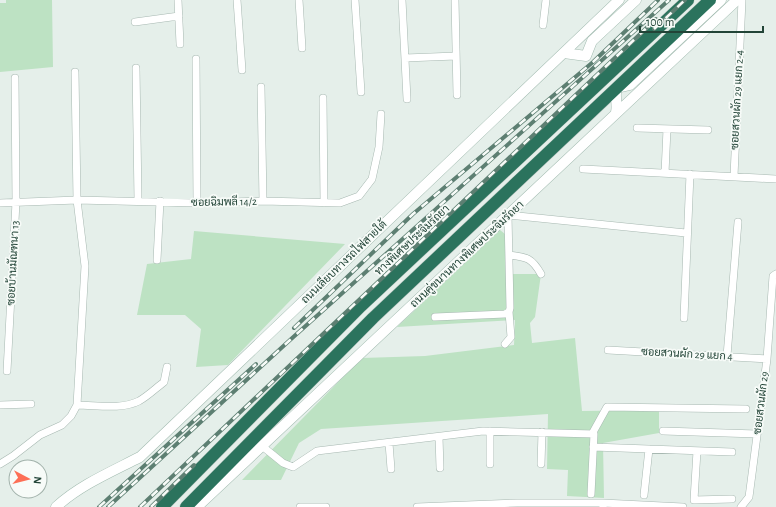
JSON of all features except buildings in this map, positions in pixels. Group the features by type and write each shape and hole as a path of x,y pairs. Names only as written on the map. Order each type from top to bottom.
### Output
{"highway":[{"name":"ทางพิเศษประจิมรัถยา","path":"162,507 361,306 688,0"},
{"path":"186,507 373,318 710,0"}],"main road":[{"name":"ถนนเลียบทางรถไฟสายใต้","path":"56,507 66,498 88,484 140,457 619,0"},
{"path":"564,53 586,56 592,41 636,0"},
{"path":"616,112 618,103 615,93 617,88 630,85 721,0"},
{"name":"ถนนคู่ขนานทางพิเศษประจิมรัถยา","path":"197,507 737,0"}],"street":[{"path":"178,0 180,44"},
{"path":"237,0 242,70"},
{"path":"299,0 302,48"},
{"path":"355,0 361,92"},
{"path":"402,0 407,99"},
{"path":"455,0 457,95"},
{"path":"543,25 546,0"},
{"name":"ซอยสวนผัก 29 แยก 2-4","path":"734,176 742,0"},
{"path":"135,22 178,16"},
{"path":"405,58 456,56"},
{"path":"196,58 197,203"},
{"path":"136,68 138,200"},
{"path":"0,464 40,435 62,425 72,416 76,405 85,266 77,200 75,72"},
{"name":"ซอยบ้านมัณฑนา 13","path":"7,371 16,202 15,78"},
{"path":"261,87 263,201"},
{"path":"324,98 324,203"},
{"name":"ซอยฉิมพลี 14/2","path":"0,203 77,200 138,200 197,203 263,201 340,203 359,196 372,179 379,147 381,114"},
{"path":"637,128 708,130"},
{"path":"665,173 667,128"},
{"path":"582,169 776,179"},
{"path":"684,318 686,233 690,174"},
{"path":"157,260 160,201"},
{"path":"505,344 511,337 509,312 508,215 686,233"},
{"path":"727,356 738,222"},
{"path":"509,255 522,256 532,260 541,274"},
{"name":"ซอยสวนผัก 29","path":"741,507 748,497 758,434 767,358 773,276 776,274"},
{"path":"435,317 505,314 509,312"},
{"name":"ซอยสวนผัก 29 แยก 4","path":"608,350 767,358"},
{"path":"76,405 120,406 132,404 140,400 164,382 167,367"},
{"path":"0,406 31,404"},
{"path":"592,434 607,407 746,409"},
{"path":"262,446 282,463 293,467 317,451 490,431 592,434"},
{"path":"490,431 490,464"},
{"path":"663,431 758,434"},
{"path":"541,464 542,432"},
{"path":"591,494 594,434 592,434"},
{"path":"439,437 440,468"},
{"path":"389,443 391,469"},
{"path":"593,447 732,452"},
{"path":"644,495 649,449"},
{"path":"697,451 694,500 732,499"},
{"path":"417,507 517,503 683,507"},
{"path":"300,506 326,507"}],"green space":[{"path":"6,0 52,0 53,67 0,72 0,3 6,3"},
{"path":"500,230 505,234 506,274 541,274 535,317 530,323 532,343 575,338 582,411 659,410 659,433 603,443 604,498 567,496 568,470 547,469 548,414 321,429 299,443 281,480 242,480 362,358 425,356 514,345 515,320 397,327"},
{"path":"194,231 345,244 228,365 196,367 201,329 185,315 137,315 147,264 191,259"}],"railway":[{"path":"294,328 413,214 593,62 658,0"},
{"path":"108,507 290,340 669,0"},
{"path":"654,29 685,0"},
{"path":"140,507 656,19"},
{"path":"99,507 256,364"},
{"path":"151,507 194,465"}]}
